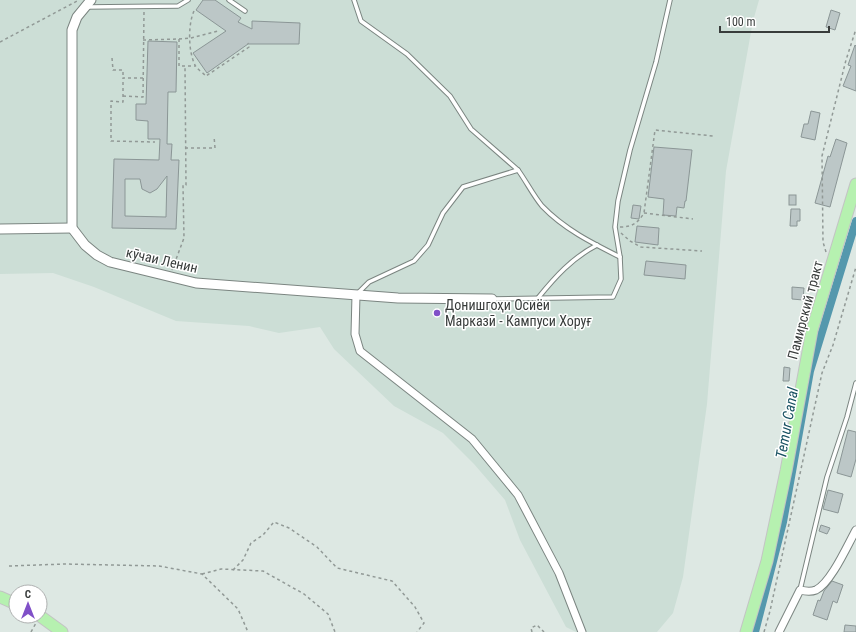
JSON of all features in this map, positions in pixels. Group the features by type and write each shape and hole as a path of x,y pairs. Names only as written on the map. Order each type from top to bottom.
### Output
{"main road":[{"name":"Памирский тракт","path":"746,632 767,562 786,471 812,330 856,184"},
{"path":"48,622 62,632"}],"street":[{"path":"0,229 72,228 72,30 81,4 91,0"},
{"name":"кӯчаи Ленин","path":"72,228 85,245 97,255 110,262 196,283 398,298 492,299"},
{"path":"356,295 354,334 360,351 472,439 518,495 559,573 582,632"},
{"path":"779,632 800,590 815,590 822,584 829,576 856,530"}],"lane":[{"path":"81,4 178,6 188,0"},
{"path":"229,0 244,11"},
{"path":"354,0 361,21 407,54 450,96 471,129 518,170 542,206 568,228 584,239 620,257"},
{"path":"492,299 613,297 621,279 620,257 615,227 618,201 630,150 656,62 670,0"},
{"path":"356,295 369,282 414,261 428,246 443,213 463,187 518,170"},
{"path":"538,298 559,272 596,245"},
{"path":"800,590 827,477 847,417 856,383"}],"path":[{"path":"0,42 81,4"},
{"path":"123,96 143,97 144,6"},
{"path":"194,11 192,17 191,54 195,66 206,76 249,47 248,43"},
{"path":"827,256 823,242 822,156 846,60 856,29"},
{"path":"143,40 191,38 218,31"},
{"path":"179,39 179,66 195,66"},
{"path":"112,58 113,70 123,70 123,102 111,102 111,141 155,142"},
{"path":"169,276 176,262 184,238 183,185 186,185 185,66"},
{"path":"123,78 143,78"},
{"path":"615,227 628,227 638,222 644,213 655,130 713,136"},
{"path":"186,148 214,148 214,136"},
{"path":"644,213 693,219"},
{"path":"615,227 630,241 641,247 702,251"},
{"path":"764,632 770,611 822,373 833,345 856,267"},
{"path":"234,570 243,560 251,544 263,535 274,522 289,528 317,547 337,568 392,581 415,608 424,623 417,632"},
{"path":"9,566 65,564 159,566 202,574 221,569 263,571 304,594 328,614 335,632"},
{"path":"202,574 238,609 248,632"},
{"path":"532,632 531,628 537,625 544,632"}],"shaded area":[{"name":"Донишгоҳи Осиёи Марказӣ - Кампуси Хоруғ","path":"0,0 759,0 753,21 726,171 707,404 683,577 673,613 657,632 576,632 566,627 520,540 505,500 474,464 443,433 394,406 334,349 320,327 279,333 249,326 176,321 94,287 53,273 0,274"}],"building":[{"path":"203,0 215,0 241,18 238,22 252,29 252,21 300,23 299,44 248,44 207,73 193,53 226,31 196,10"},
{"path":"831,10 840,13 835,30 826,27"},
{"path":"148,41 177,42 176,92 168,92 167,144 172,144 171,160 179,160 176,229 112,228 114,159 159,160 160,139 148,139 148,121 136,120 136,104 146,104","holes":["167,176 166,217 125,216 125,179 140,179 142,189 150,193 157,189"]},
{"path":"855,45 856,91 843,86 851,66 848,65"},
{"path":"811,111 820,113 815,140 801,137 804,124 808,124"},
{"path":"836,139 847,143 830,207 815,203 828,156 830,157"},
{"path":"654,147 692,150 686,201 684,208 677,207 676,216 663,215 664,199 648,197"},
{"path":"789,195 796,195 796,205 789,205"},
{"path":"633,205 641,206 639,219 631,218"},
{"path":"791,209 800,209 800,221 797,221 797,226 790,226"},
{"path":"637,226 659,228 658,245 635,242"},
{"path":"646,261 686,265 685,279 644,275"},
{"path":"792,287 804,288 803,300 792,299"},
{"path":"784,367 790,368 789,381 783,381"},
{"path":"848,430 856,432 856,459 851,477 837,473"},
{"path":"828,490 843,494 838,513 823,509"},
{"path":"821,525 830,528 827,534 819,531"},
{"path":"832,581 843,585 837,603 833,601 827,620 813,615 818,600 820,601 824,591"},
{"path":"845,625 856,626 856,632 844,632"}],"waterway":[{"name":"Temur Canal","path":"755,632 783,522 810,371 856,221"}],"place":[{"name":"Донишгоҳи Осиёи Марказӣ - Кампуси Хоруғ","path":"437,313"}]}
